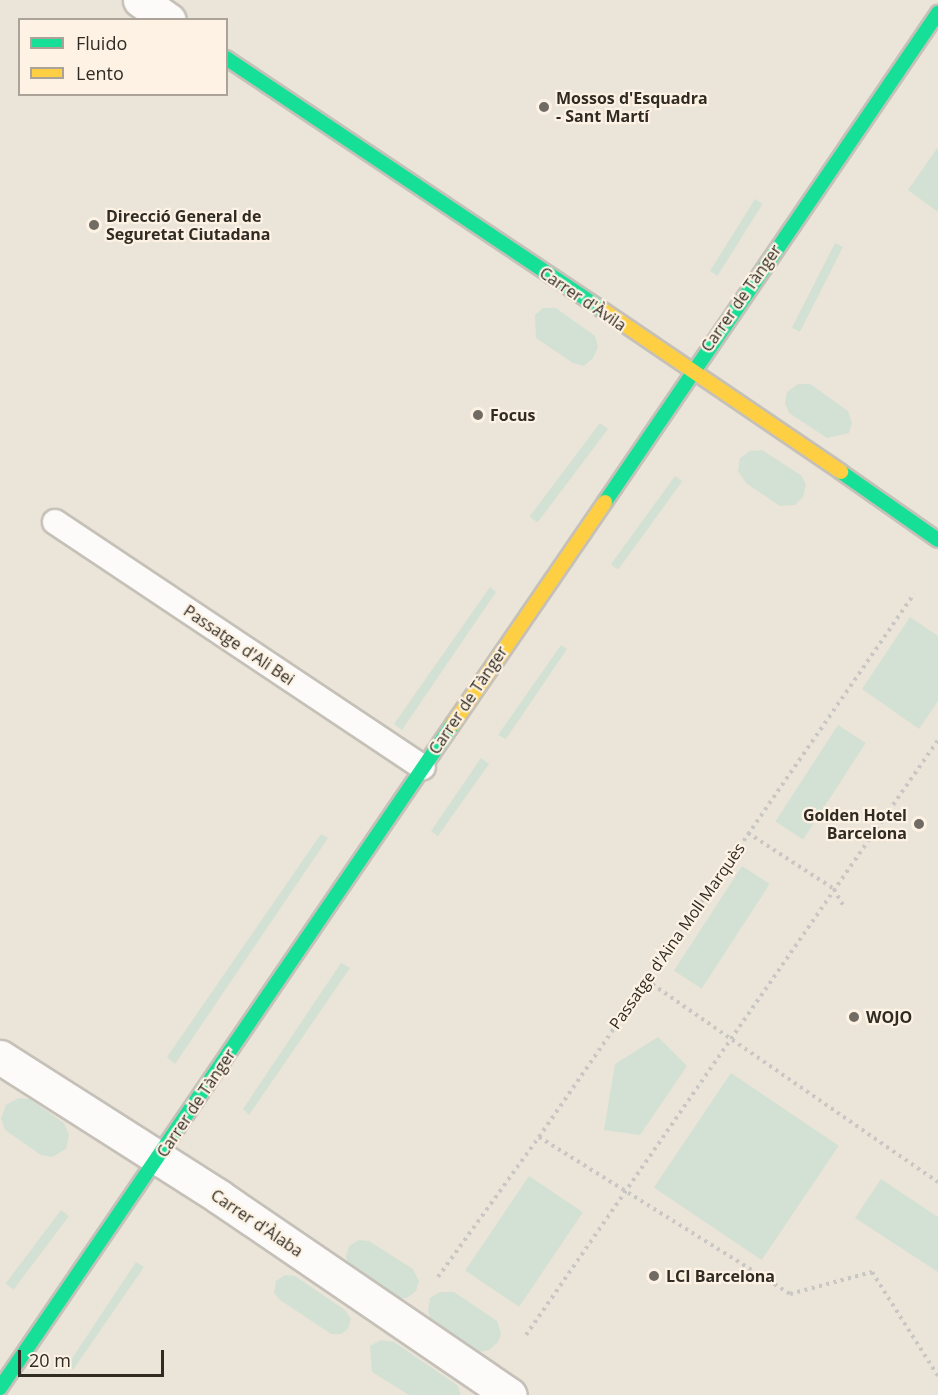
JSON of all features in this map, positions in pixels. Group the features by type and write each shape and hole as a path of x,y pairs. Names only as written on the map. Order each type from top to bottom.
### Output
{"street":[{"path":"140,0 166,18"},
{"name":"Carrer de Tànger","path":"0,1388 159,1158 692,370 938,13"},
{"name":"Carrer d'Àvila","path":"228,59 692,370 938,540"},
{"name":"Carrer d'Àlaba","path":"0,1057 159,1158 510,1395"}],"lane":[{"name":"Passatge d'Ali Bei","path":"55,522 423,766"}],"path":[{"name":"Passatge d'Aina Moll Marquès","path":"438,1277 539,1137 914,594"},
{"path":"526,1335 938,740"},
{"path":"748,833 834,889 844,907"},
{"path":"646,980 938,1182"},
{"path":"539,1137 790,1293 872,1272 938,1376"}],"green space":[{"path":"938,147 938,212 908,190"},
{"path":"755,199 763,204 718,276 710,271"},
{"path":"835,243 843,247 800,332 792,328"},
{"path":"543,308 556,308 595,336 598,347 593,358 584,366 573,363 536,338 535,315"},
{"path":"798,384 810,384 848,411 852,423 849,433 827,438 789,413 785,403 787,392"},
{"path":"600,423 608,429 538,522 530,516"},
{"path":"762,450 802,476 806,485 803,497 795,505 780,506 746,483 738,471 740,458 750,451"},
{"path":"675,476 682,481 618,569 611,564"},
{"path":"490,587 496,592 402,730 394,724"},
{"path":"910,617 938,636 938,701 919,729 862,689"},
{"path":"561,645 567,649 506,739 498,735"},
{"path":"838,725 866,743 803,839 775,821"},
{"path":"481,758 489,764 438,836 431,831"},
{"path":"321,834 328,838 175,1064 167,1057"},
{"path":"742,866 770,884 702,989 674,971"},
{"path":"341,963 350,968 249,1115 243,1109"},
{"path":"658,1037 687,1066 640,1135 604,1130 615,1064"},
{"path":"731,1073 839,1146 762,1260 654,1187"},
{"path":"19,1098 30,1099 64,1123 69,1135 66,1149 52,1157 41,1155 5,1130 1,1118 6,1105"},
{"path":"529,1176 583,1212 519,1307 465,1271"},
{"path":"881,1179 938,1217 938,1272 855,1218"},
{"path":"61,1210 69,1216 14,1289 6,1283"},
{"path":"359,1240 369,1241 413,1269 419,1281 416,1291 407,1298 392,1298 351,1270 346,1257 349,1246"},
{"path":"136,1262 144,1267 73,1370 67,1366"},
{"path":"285,1275 295,1276 345,1310 351,1319 348,1329 341,1334 331,1334 280,1300 274,1293 276,1281"},
{"path":"440,1292 454,1292 497,1321 501,1334 498,1342 489,1350 474,1353 432,1323 428,1311 430,1298"},
{"path":"381,1340 394,1342 457,1385 461,1395 409,1395 372,1372 370,1346"}],"traffic: fast":[{"path":"605,502 938,13"},
{"path":"228,59 603,310"},
{"path":"841,472 938,540"},
{"path":"0,1388 453,724"}],"traffic: slow":[{"path":"603,310 841,472"},
{"path":"453,724 605,502"}],"place":[{"name":"Mossos d'Esquadra - Sant Martí","path":"544,107"},
{"name":"Direcció General de Seguretat Ciutadana","path":"94,225"},
{"name":"Focus","path":"478,415"},
{"name":"Golden Hotel Barcelona","path":"919,824"},
{"name":"WOJO","path":"854,1017"},
{"name":"LCI Barcelona","path":"654,1276"}]}
